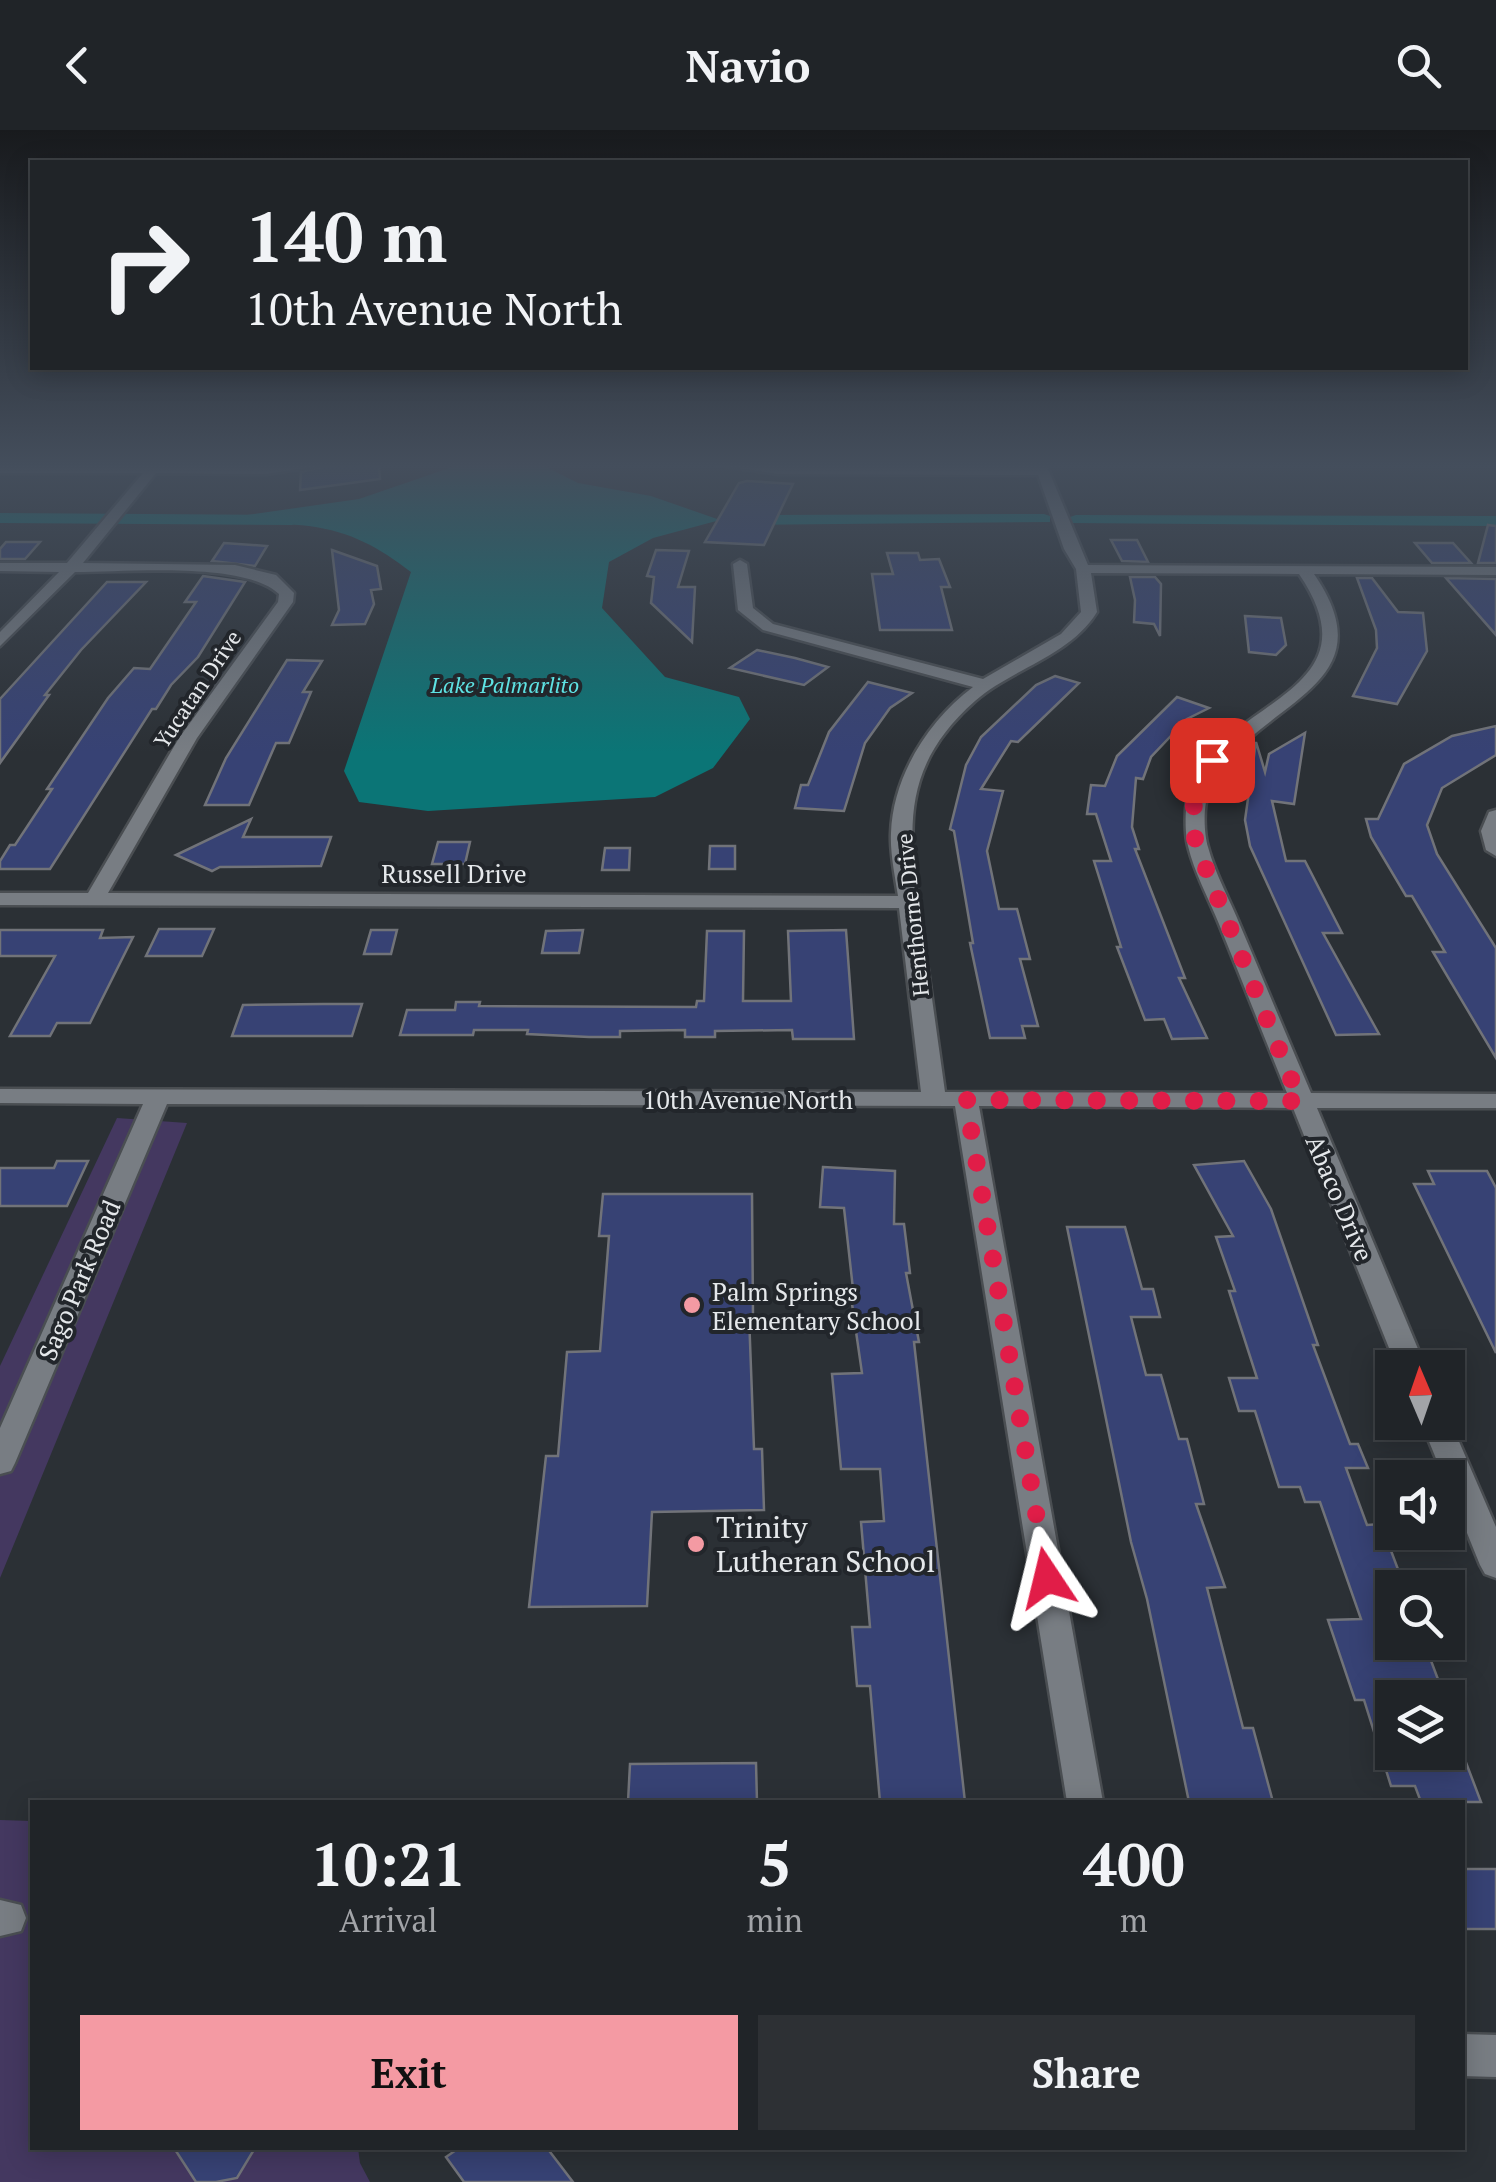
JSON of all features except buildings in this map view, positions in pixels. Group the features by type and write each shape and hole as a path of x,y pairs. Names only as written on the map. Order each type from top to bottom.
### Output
{"street":[{"path":"0,640 78,560"},
{"name":"Henthorne Drive","path":"934,1100 900,835 903,803 912,773 941,726 985,685 1062,642 1084,622 1090,601 1078,560"},
{"path":"740,564 741,597 746,610 768,627 985,685"},
{"path":"0,567 72,567"},
{"name":"Yucatan Drive","path":"72,567 235,569 271,578 287,593 285,602 188,738 94,900"},
{"path":"1082,569 1496,570"},
{"name":"Abaco Drive","path":"1303,569 1329,614 1332,632 1323,667 1302,691 1230,741 1212,760 1194,795 1192,819 1196,844 1404,1350"},
{"path":"1496,816 1491,831 1496,850"},
{"name":"Russell Drive","path":"0,899 908,902"},
{"name":"10th Avenue North","path":"0,1096 1496,1101"},
{"name":"Sago Park Road","path":"0,1463 158,1096"},
{"path":"966,1100 1085,1800"},
{"path":"1444,1440 1496,1566"},
{"path":"1465,2056 1496,2056"}],"shaded area":[{"path":"117,1118 187,1123 0,1578 0,1366"},
{"path":"0,1820 30,1821 30,2150 358,2150 370,2182 0,2182"}],"water":[{"name":"Lake Palmarlito","path":"393,560 613,560 609,562 602,608 665,677 739,697 750,719 713,768 655,797 428,811 359,802 344,771 411,572"}],"place":[{"name":"Palm Springs Elementary School","path":"692,1305"},
{"name":"Trinity Lutheran School","path":"696,1544"}],"route":[{"path":"1047,1578 966,1100 1300,1101 1196,844 1194,795 1212,760"}]}
